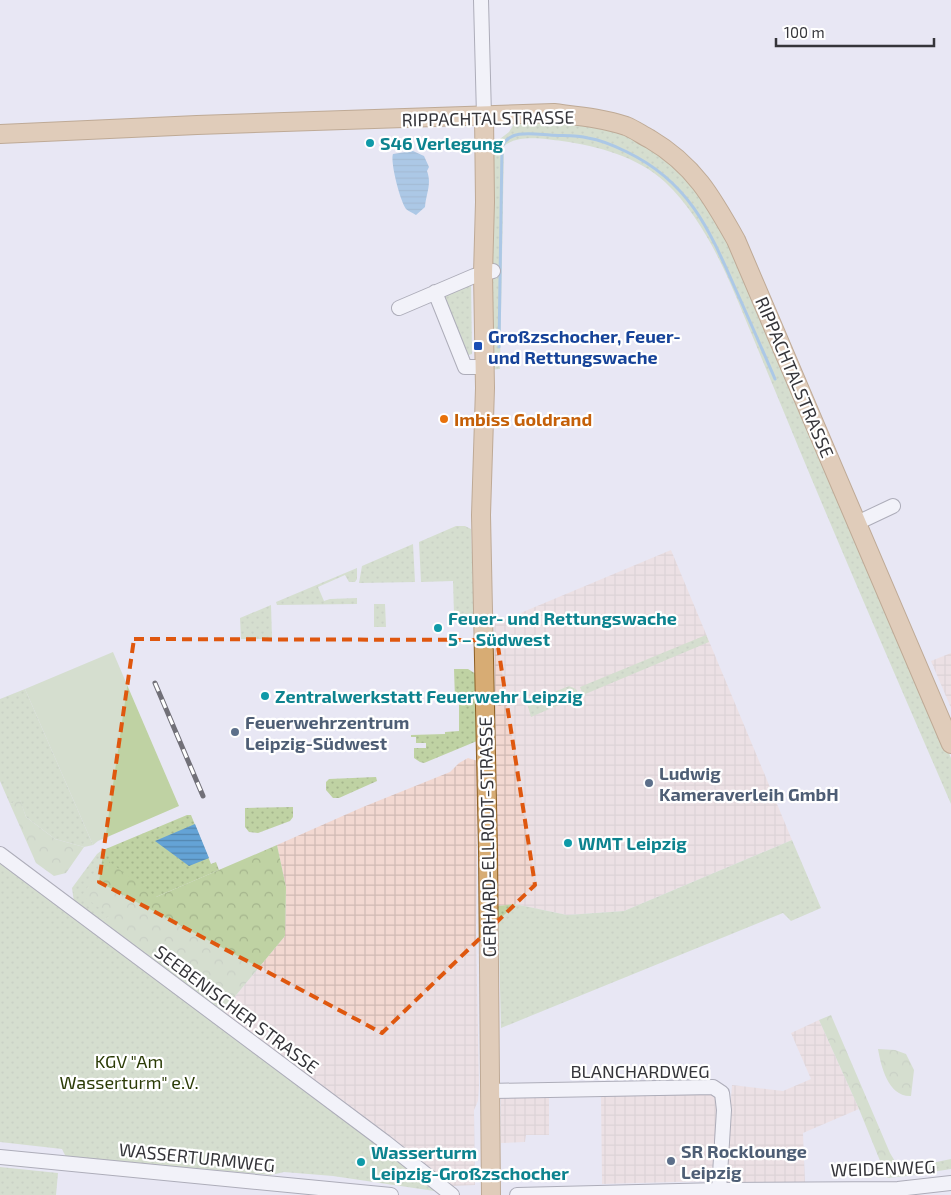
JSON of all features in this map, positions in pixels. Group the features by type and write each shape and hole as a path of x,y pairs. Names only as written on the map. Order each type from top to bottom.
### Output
{"main road":[{"name":"RIPPACHTALSTRASSE","path":"0,134 197,125 554,113 587,117 627,126 668,150 694,174 714,202 736,240 951,744"},
{"name":"GERHARD-ELLRODT-STRASSE","path":"484,116 488,272 481,515 489,901 491,1195"}],"street":[{"name":"GERHARD-ELLRODT-STRASSE","path":"481,0 484,116"},
{"path":"399,308 474,276 488,272"},
{"path":"435,292 465,367 484,367"},
{"path":"857,523 893,506"},
{"name":"SEEBENISCHER STRASSE","path":"0,854 452,1195"},
{"name":"BLANCHARDWEG","path":"489,1091 713,1087 722,1093 724,1110 719,1190"},
{"name":"WASSERTURMWEG","path":"0,1157 391,1195"},
{"name":"WEIDENWEG","path":"517,1195 719,1190 898,1189 951,1184"}],"highlighted area":[{"path":"134,639 497,640 535,885 382,1033 99,882"}],"shaded area":[{"path":"671,550 792,840 624,911 567,915 515,904 498,906 494,624"},
{"path":"951,653 951,708 931,661"},
{"path":"468,758 478,761 476,930 479,1086 478,1101 474,1110 475,1185 451,1186 223,1011 285,936 286,887 277,845 363,807 450,772 459,763"},
{"path":"819,1020 859,1109 803,1133 805,1183 724,1185 732,1085 783,1091 811,1079 791,1033"},
{"path":"710,1093 717,1095 720,1102 714,1181 602,1184 601,1096"},
{"path":"549,1097 549,1135 526,1135 525,1142 501,1143 501,1098"}],"green space":[{"path":"577,122 597,125 631,137 662,154 692,183 736,255 951,758 951,804 726,274 706,234 680,198 665,182 630,159 589,146 532,138 510,142 504,146 500,369 490,370 492,145 509,132 514,124"},
{"path":"471,280 472,354 465,356 440,294"},
{"path":"456,526 465,526 471,529 474,614 454,614 453,581 421,582 419,542"},
{"path":"413,544 415,582 359,583 362,566"},
{"path":"357,568 357,579 355,582 349,582 345,575 318,587 324,601 357,598 357,604 277,605 276,602"},
{"path":"374,604 385,604 386,627 374,627"},
{"path":"271,605 272,639 241,639 240,618"},
{"path":"706,635 709,642 583,695 580,687"},
{"path":"113,652 179,806 98,841 93,845 25,689"},
{"path":"454,669 468,669 476,674 477,741 424,763 420,762 414,758 414,748 426,748 426,743 416,743 416,737 411,737 411,735 445,734 445,732 459,731 459,701 455,700"},
{"path":"569,686 576,689 579,696 531,717 527,703"},
{"path":"25,689 93,845 84,847 55,839 26,817 20,800 10,804 0,781 0,699"},
{"path":"376,777 377,781 339,798 333,798 326,790 326,782 329,779"},
{"path":"20,799 26,817 55,839 84,847 66,873 54,876 36,863 10,804"},
{"path":"293,807 293,817 290,821 258,833 249,832 245,827 245,808"},
{"path":"187,815 191,815 211,864 216,862 219,870 100,921 74,902 72,888 97,854"},
{"path":"792,840 821,908 791,921 783,913 501,1028 498,906 515,904 567,915 624,911"},
{"path":"277,845 286,887 285,936 223,1011 100,921 110,916 82,895 107,860 156,897"},
{"name":"KGV \"Am Wasserturm\" e.V.","path":"0,861 441,1192 333,1176 284,1172 271,1175 66,1157 62,1149 0,1142"},
{"path":"831,1015 890,1153 896,1163 907,1168 907,1176 887,1178 859,1109 819,1020"},
{"path":"878,1049 895,1050 906,1054 914,1070 911,1096 903,1095 891,1086 881,1064"},
{"path":"951,1159 951,1169 907,1176 907,1168"},
{"path":"0,1167 58,1173 56,1195 0,1195"}],"water":[{"path":"413,151 424,156 429,167 427,171 429,185 425,207 416,215 407,210 401,198 392,158 393,154"},
{"path":"195,824 209,858 189,866 155,841"}],"waterway":[{"path":"499,347 502,147 505,141 516,135 579,136 613,145 627,152 648,164 682,193 706,227 716,246 775,379"}],"railway":[{"path":"155,683 203,796"}],"place":[{"name":"S46 Verlegung","path":"370,143"},
{"name":"Großzschocher, Feuer- und Rettungswache","path":"478,346"},
{"name":"Imbiss Goldrand","path":"444,419"},
{"name":"Feuer- und Rettungswache 5 – Südwest","path":"438,628"},
{"name":"Zentralwerkstatt Feuerwehr Leipzig","path":"265,696"},
{"name":"Feuerwehrzentrum Leipzig-Südwest","path":"235,732"},
{"name":"Ludwig Kameraverleih GmbH","path":"649,783"},
{"name":"WMT Leipzig","path":"568,843"},
{"name":"SR Rocklounge Leipzig","path":"671,1161"},
{"name":"Wasserturm Leipzig-Großzschocher","path":"361,1162"}]}
